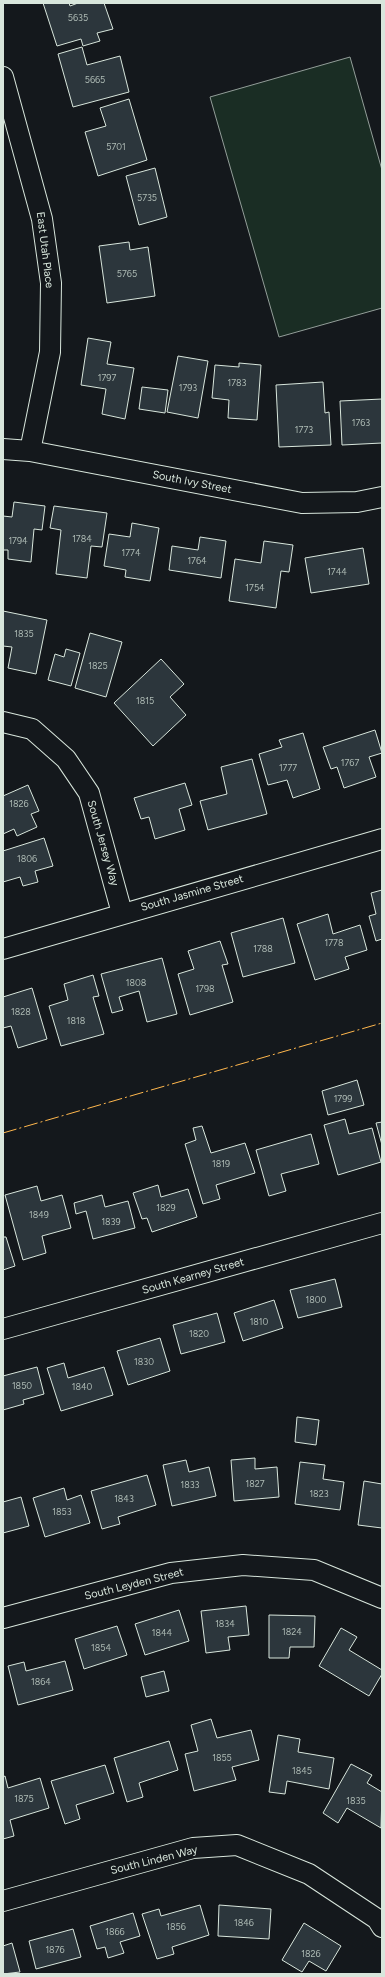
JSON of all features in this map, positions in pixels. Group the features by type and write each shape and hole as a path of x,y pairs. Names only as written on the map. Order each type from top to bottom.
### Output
{"street":[{"name":"East Utah Place","path":"3,76 6,99 42,219 51,282 50,352 30,451"},
{"name":"South Ivy Street","path":"3,449 30,451 302,503 357,502 382,498"},
{"name":"South Jersey Way","path":"3,722 32,729 66,759 89,793 122,913"},
{"name":"South Jasmine Street","path":"3,949 122,913 382,839"},
{"name":"South Kearney Street","path":"3,1329 382,1223"},
{"name":"South Leyden Street","path":"3,1618 171,1573 243,1565 314,1570 382,1598"},
{"name":"South Linden Way","path":"3,1901 194,1848 237,1845 309,1874 377,1919 382,1927"}],"green space":[{"path":"350,57 382,170 382,308 279,337 210,97"}],"building":[{"path":"43,3 69,3 70,6 78,3 104,3 113,29 97,33 100,41 83,46 81,39 57,46"},
{"path":"82,47 87,65 120,56 129,92 73,107 58,54"},
{"path":"129,99 147,160 98,176 85,132 106,126 100,108"},
{"path":"155,168 167,217 139,225 126,176"},
{"path":"129,242 130,250 148,247 155,296 107,303 99,246"},
{"path":"88,338 111,342 107,364 134,368 125,419 102,414 106,389 81,385"},
{"path":"178,356 208,361 198,418 167,412"},
{"path":"239,363 261,365 257,420 228,418 229,400 212,398 215,365 239,367"},
{"path":"323,382 325,413 329,412 331,445 279,447 276,385"},
{"path":"142,387 168,390 165,413 139,409"},
{"path":"382,399 382,443 342,445 340,401"},
{"path":"14,502 45,506 42,530 34,529 31,562 8,559 8,550 3,550 3,516 12,517"},
{"path":"54,506 107,513 102,547 91,546 87,578 56,574 61,530 50,528"},
{"path":"132,523 159,528 150,581 125,577 126,570 104,566 109,534 130,537"},
{"path":"200,537 226,541 221,578 169,570 172,546 198,550"},
{"path":"264,541 293,545 289,572 281,571 276,608 229,601 235,559 261,563"},
{"path":"363,548 369,584 311,593 305,558"},
{"path":"3,611 47,620 36,674 8,668 12,647 3,646"},
{"path":"90,633 122,642 106,697 75,688"},
{"path":"66,649 80,653 71,686 48,680 55,654 64,657"},
{"path":"161,659 184,684 170,697 186,715 153,746 114,703"},
{"path":"375,730 382,753 369,757 376,777 344,788 337,767 331,769 323,747"},
{"path":"303,733 320,789 293,798 287,780 268,785 259,754 282,747 279,740"},
{"path":"252,759 267,814 208,830 200,801 227,794 221,767"},
{"path":"185,783 192,805 179,809 185,830 155,839 149,817 141,819 134,798"},
{"path":"28,785 39,811 31,814 37,827 17,836 14,829 3,834 3,796"},
{"path":"44,838 53,866 35,871 38,882 23,886 20,877 3,882 3,851"},
{"path":"382,890 382,939 376,941 369,916 376,914 371,893"},
{"path":"328,914 333,934 360,925 367,950 345,957 349,969 315,980 297,924"},
{"path":"283,918 295,963 243,977 231,933"},
{"path":"220,941 228,964 222,965 233,1002 190,1015 178,974 194,969 188,951"},
{"path":"162,958 177,1014 147,1022 139,991 119,997 123,1010 112,1013 101,974"},
{"path":"93,975 99,996 93,997 104,1034 61,1046 49,1006 68,1000 64,984"},
{"path":"32,988 47,1039 18,1048 11,1026 3,1028 3,997"},
{"path":"357,1080 364,1105 328,1115 322,1091"},
{"path":"345,1119 349,1134 372,1128 381,1162 338,1175 324,1125"},
{"path":"382,1122 382,1145 376,1123"},
{"path":"202,1126 211,1153 245,1143 255,1173 216,1185 220,1199 203,1204 185,1144 196,1140 193,1128"},
{"path":"311,1134 319,1164 281,1174 286,1191 269,1196 256,1150"},
{"path":"158,1185 161,1197 188,1189 197,1217 152,1232 147,1218 142,1219 133,1193"},
{"path":"37,1186 41,1201 62,1195 71,1228 42,1236 46,1253 23,1260 5,1195"},
{"path":"102,1195 105,1207 128,1201 135,1228 93,1239 86,1211 76,1214 74,1203"},
{"path":"3,1237 6,1237 15,1266 3,1270"},
{"path":"335,1279 342,1307 298,1318 290,1290"},
{"path":"274,1300 283,1328 243,1341 234,1313"},
{"path":"217,1313 225,1342 181,1354 173,1325"},
{"path":"160,1338 170,1371 128,1385 117,1351"},
{"path":"64,1363 68,1378 104,1367 113,1395 61,1411 47,1368"},
{"path":"37,1367 44,1394 23,1400 24,1404 3,1410 3,1376"},
{"path":"297,1417 319,1420 316,1445 295,1442"},
{"path":"255,1458 255,1469 277,1467 279,1497 234,1501 231,1460"},
{"path":"186,1460 189,1472 209,1467 216,1496 172,1506 163,1465"},
{"path":"300,1462 325,1465 323,1479 344,1482 340,1510 295,1504"},
{"path":"147,1475 156,1505 118,1517 120,1524 102,1529 91,1491"},
{"path":"364,1481 382,1484 382,1528 358,1525"},
{"path":"64,1488 67,1500 81,1495 90,1523 45,1537 33,1498"},
{"path":"21,1497 29,1526 3,1533 3,1502"},
{"path":"246,1606 249,1635 228,1637 230,1650 206,1653 201,1611"},
{"path":"179,1610 189,1641 145,1655 135,1624"},
{"path":"269,1615 315,1616 314,1647 290,1647 289,1658 269,1658"},
{"path":"117,1626 127,1655 84,1669 75,1639"},
{"path":"341,1628 357,1637 349,1650 382,1670 382,1674 369,1696 319,1666"},
{"path":"65,1661 73,1690 18,1705 8,1666 24,1662 26,1671"},
{"path":"164,1671 169,1691 146,1697 141,1677"},
{"path":"211,1719 217,1738 251,1730 259,1760 232,1767 236,1780 194,1791 185,1754 198,1751 191,1725"},
{"path":"278,1735 300,1739 298,1752 334,1758 329,1789 287,1781 285,1794 269,1792"},
{"path":"169,1741 178,1770 139,1783 143,1797 127,1802 114,1758"},
{"path":"351,1764 372,1775 367,1783 382,1792 381,1828 347,1808 338,1823 323,1813"},
{"path":"105,1765 114,1793 76,1805 80,1819 65,1824 51,1781"},
{"path":"5,1776 8,1788 40,1778 49,1808 10,1820 14,1836 3,1839 3,1777"},
{"path":"200,1905 209,1935 172,1947 174,1954 157,1959 142,1914 159,1909 161,1916"},
{"path":"219,1905 271,1909 269,1939 218,1936"},
{"path":"133,1913 140,1936 120,1942 124,1953 108,1958 105,1947 97,1949 90,1926"},
{"path":"304,1923 341,1946 326,1971 309,1961 302,1972 282,1960"},
{"path":"73,1929 81,1957 36,1969 29,1941"},
{"path":"12,1943 20,1972 3,1974 3,1946"}],"power":[{"path":"3,1133 382,1023"}]}
